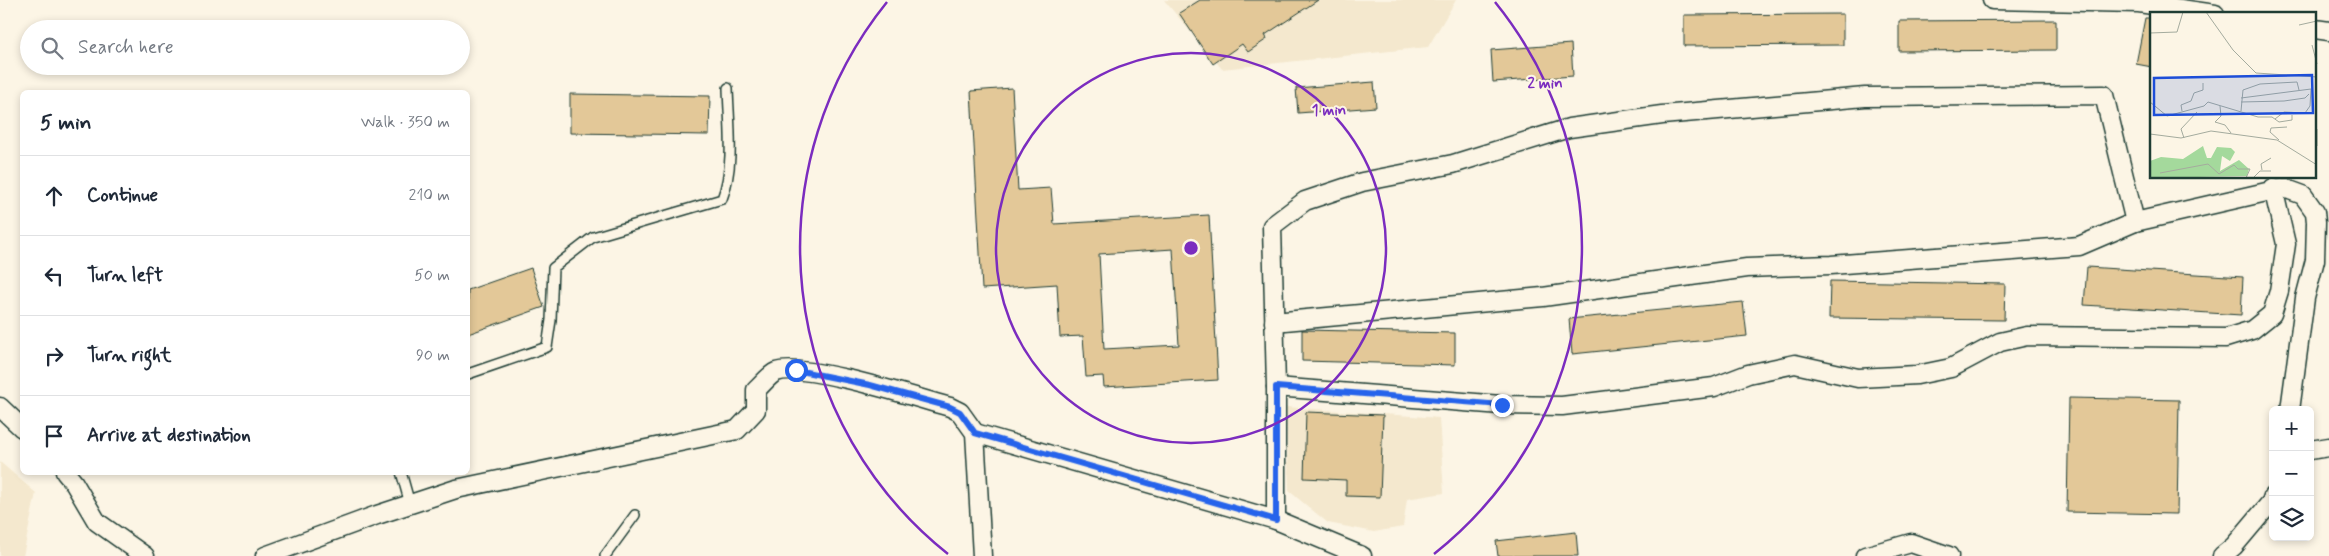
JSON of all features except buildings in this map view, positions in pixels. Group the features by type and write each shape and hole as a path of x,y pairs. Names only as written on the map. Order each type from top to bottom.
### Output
{"street":[{"path":"1992,0 2139,2 2202,12"},
{"path":"2316,29 2329,31"},
{"path":"1276,520 1276,387 1272,226 1305,201 1362,182 1453,164 1569,128 1662,116 1865,97 2104,95 2134,222"},
{"path":"1276,387 1502,405 1562,406 1714,387 1748,374 1795,364 1858,378 1917,375 1951,368 2000,342 2027,336 2226,338 2252,330 2272,314 2280,291 2286,244 2273,188"},
{"path":"1274,322 1542,297 1748,268 1831,265 2079,246 2134,222 2273,188 2294,190 2303,195 2314,212 2316,222 2315,260 2305,298 2291,406"},
{"path":"265,556 456,489 737,430 756,410 756,390 775,372 796,370 870,385 950,407 960,412 975,433 982,556"},
{"path":"0,407 20,426"},
{"path":"975,433 1276,520 1362,556"},
{"path":"2314,449 2329,447"},
{"path":"67,475 97,522 145,556"},
{"path":"2222,556 2269,504"},
{"path":"1865,556 1911,542 1950,556"}],"lane":[{"path":"470,373 547,347 551,320 553,268 593,237 722,199 728,185 730,160 728,88"},
{"path":"402,475 410,504"},
{"path":"605,556 635,515"}],"shaded area":[{"path":"1164,0 1456,0 1428,47 1222,69"},
{"path":"1286,407 1439,418 1444,493 1407,499 1403,527 1374,532 1328,523 1289,491"},
{"path":"0,462 36,493 23,556 0,556"}],"route":[{"path":"796,370 870,385 950,407 960,412 975,433 1276,520 1276,387 1502,405"}]}
